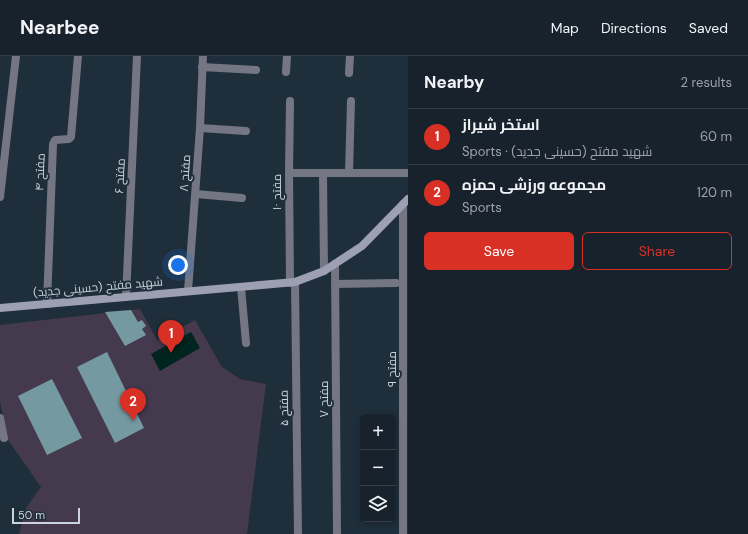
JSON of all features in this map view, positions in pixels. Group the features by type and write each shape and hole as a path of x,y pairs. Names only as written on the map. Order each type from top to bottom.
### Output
{"street":[{"path":"0,196 16,56"},
{"name":"مفتح ۴","path":"47,304 53,144 55,140 69,139 71,137 78,56"},
{"name":"مفتح ۶","path":"126,297 137,56"},
{"name":"مفتح ۸","path":"188,292 196,194 203,56"},
{"path":"286,56 286,72"},
{"path":"349,73 350,56"},
{"path":"202,67 256,70"},
{"name":"مفتح ۱۰","path":"290,101 289,173 292,282"},
{"path":"349,173 351,101"},
{"path":"200,128 246,132"},
{"path":"289,173 408,173"},
{"path":"323,173 324,270"},
{"path":"196,194 242,198"},
{"name":"شهید مفتح (حسینی جدید)","path":"0,308 292,282 324,270 362,246 405,202"},
{"name":"مفتح ۹","path":"403,534 403,283 405,202"},
{"name":"مفتح ۷","path":"335,264 337,534"},
{"name":"مفتح ۵","path":"292,282 298,534"},
{"path":"335,284 403,283"},
{"path":"241,287 246,342"},
{"path":"0,418 4,438"}],"shaded area":[{"path":"140,309 157,340 195,320 222,367 240,379 266,384 247,534 19,534 26,508 41,487 8,440 0,402 0,325"},
{"path":"191,332 200,348 160,371 151,354"}],"building":[{"path":"131,310 138,322 142,320 146,326 142,329 146,335 125,346 105,312"},
{"path":"107,352 144,428 115,443 77,367"},
{"path":"52,379 82,438 47,455 18,396"}],"place":[{"name":"استخر شیراز","path":"171,353"},
{"name":"مجموعه ورزشی حمزه","path":"133,421"}]}
